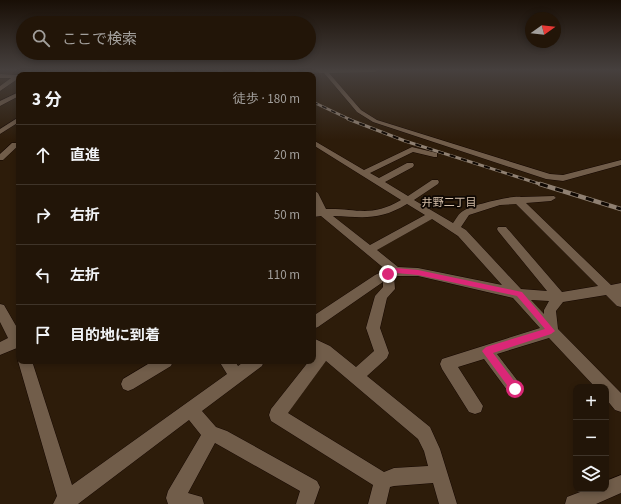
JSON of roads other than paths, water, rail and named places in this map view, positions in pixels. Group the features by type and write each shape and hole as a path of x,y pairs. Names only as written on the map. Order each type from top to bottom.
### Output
{"street":[{"path":"344,94 365,116 375,121 549,177 563,178 621,162"},
{"path":"0,104 16,96"},
{"path":"0,132 16,121"},
{"path":"316,144 455,228 468,238 551,331 601,384"},
{"path":"0,145 16,145"},
{"path":"0,158 16,146"},
{"path":"364,173 412,149 434,155"},
{"path":"378,182 410,165"},
{"path":"318,213 376,214 390,210 435,182"},
{"path":"455,228 466,213 499,202 517,199 551,198"},
{"path":"517,199 621,302"},
{"path":"318,213 369,250 392,272"},
{"path":"369,250 432,215"},
{"path":"502,229 559,297"},
{"path":"316,321 379,278 392,272 418,272 519,294 559,297 621,288"},
{"path":"356,376 382,353 373,328 381,296 389,289 392,272"},
{"path":"551,331 550,310 559,297"},
{"path":"0,309 16,337"},
{"path":"475,406 446,364 551,331"},
{"path":"0,349 16,341"},
{"path":"319,347 424,433 432,449 448,504"},
{"path":"486,351 515,389"},
{"path":"26,364 66,502 252,364"},
{"path":"128,384 161,364"},
{"path":"228,364 236,375"},
{"path":"309,364 278,415 383,481"},
{"path":"609,392 621,404"},
{"path":"190,410 211,434 220,436 311,487 305,504"},
{"path":"195,504 175,498 211,434"},
{"path":"383,481 394,477 440,474"},
{"path":"376,504 383,481"},
{"path":"574,504 621,484"}],"railway":[{"path":"316,103 351,120"},
{"path":"348,119 405,141 543,185"},
{"path":"540,184 621,209"}],"district":[{"name":"井野二丁目","path":"449,202"}]}
